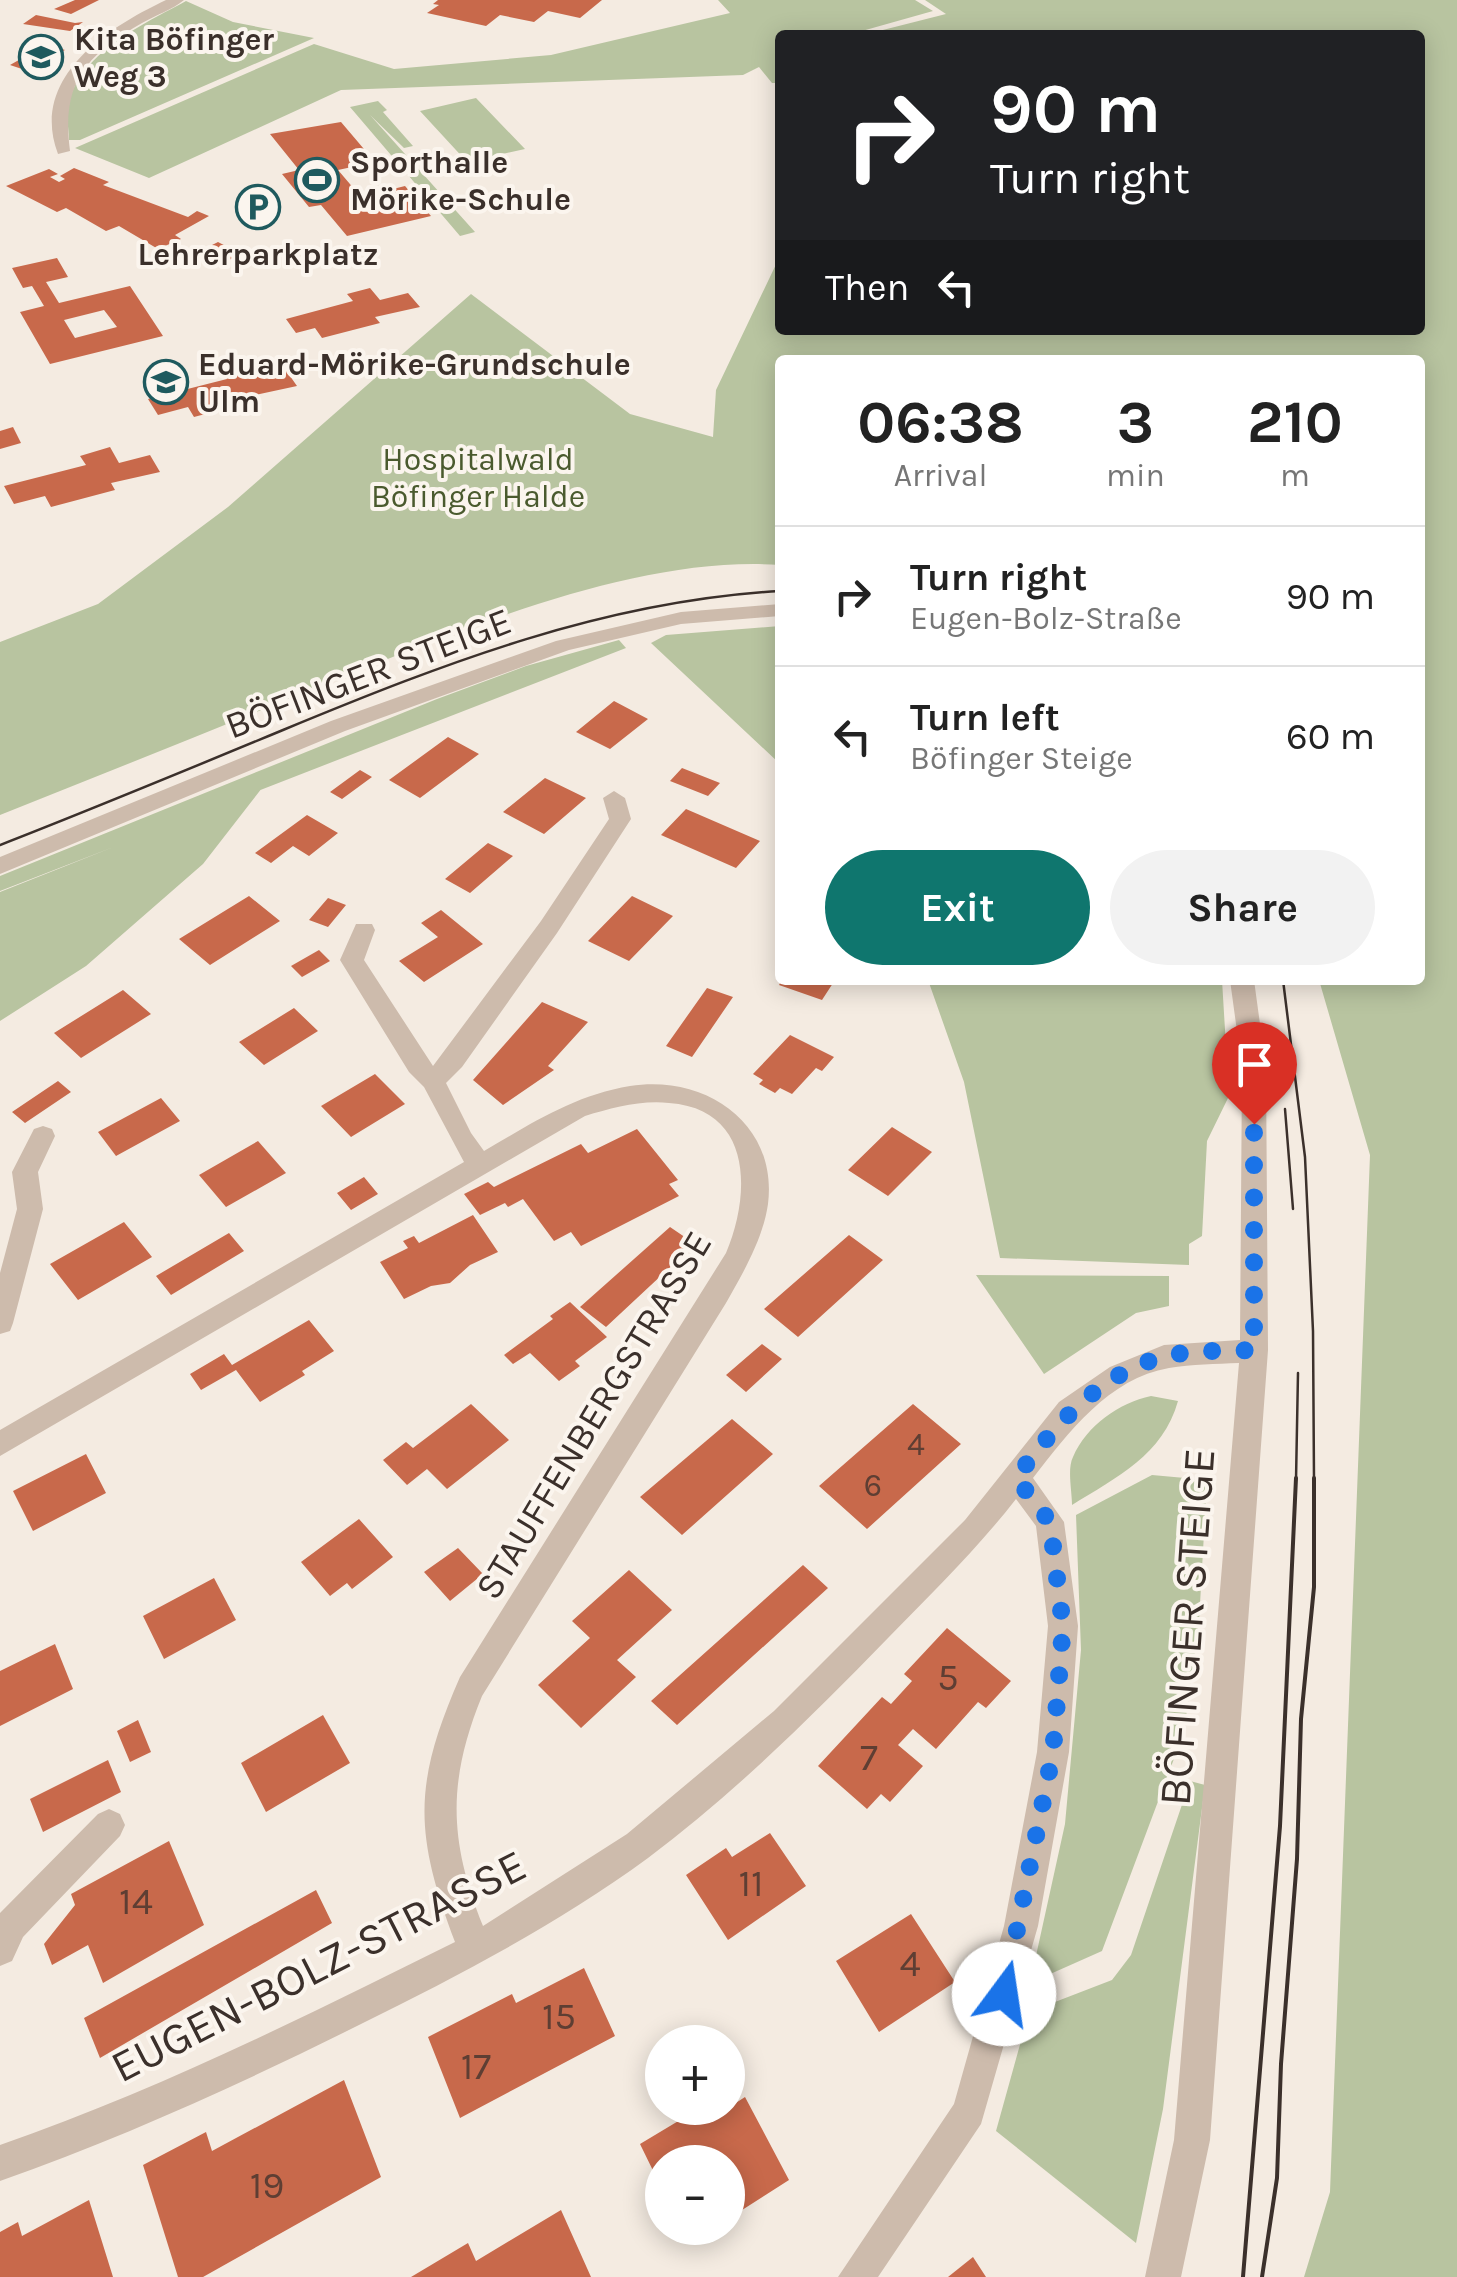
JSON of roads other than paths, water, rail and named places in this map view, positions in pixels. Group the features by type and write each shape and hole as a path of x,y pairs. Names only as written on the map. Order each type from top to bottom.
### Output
{"street":[{"path":"63,151 58,113 70,77 108,39 178,0"},
{"name":"BÖFINGER STEIGE","path":"0,866 338,726 563,645 680,618 775,610"},
{"path":"433,1081 453,1062 550,928 620,819 614,798"},
{"path":"364,930 352,960 418,1066 433,1081 460,1139 479,1162"},
{"name":"BÖFINGER STEIGE","path":"1162,2277 1192,2140 1254,1350 1254,1068 1243,985"},
{"name":"STAUFFENBERGSTRASSE","path":"0,1444 479,1162 577,1109 622,1096 677,1094 703,1101 738,1130 757,1163 758,1191 749,1231 710,1304 471,1687 448,1735 436,1803 445,1875 475,1950"},
{"path":"0,1323 30,1209 25,1172 43,1136"},
{"name":"EUGEN-BOLZ-STRASSE","path":"0,2162 85,2133 240,2066 475,1950 574,1890 638,1845 785,1722 974,1529 1069,1410 1120,1375 1184,1353 1254,1350"},
{"path":"856,2277 969,2112 1021,1926 1053,1752 1063,1626 1050,1522 1016,1478"},
{"path":"0,1948 11,1925 109,1824"}],"tram line":[{"path":"0,845 404,681 526,639 651,608 775,591"},
{"path":"1284,985 1305,1157 1313,1331 1314,1480"},
{"path":"1285,1109 1293,1209"},
{"path":"1296,1480 1298,1373"},
{"path":"1243,2277 1280,1826 1296,1478"},
{"path":"1262,2277 1277,2178 1281,2064 1297,1859 1301,1719 1314,1587 1314,1480"}],"place":[{"name":"Kita Böfinger Weg 3","path":"41,57"},
{"name":"Sporthalle Mörike-Schule","path":"317,180"},
{"name":"Lehrerparkplatz","path":"258,207"},
{"name":"Eduard-Mörike-Grundschule Ulm","path":"166,382"}],"park label":[{"name":"Hospitalwald Böfinger Halde","path":"478,478"}]}
